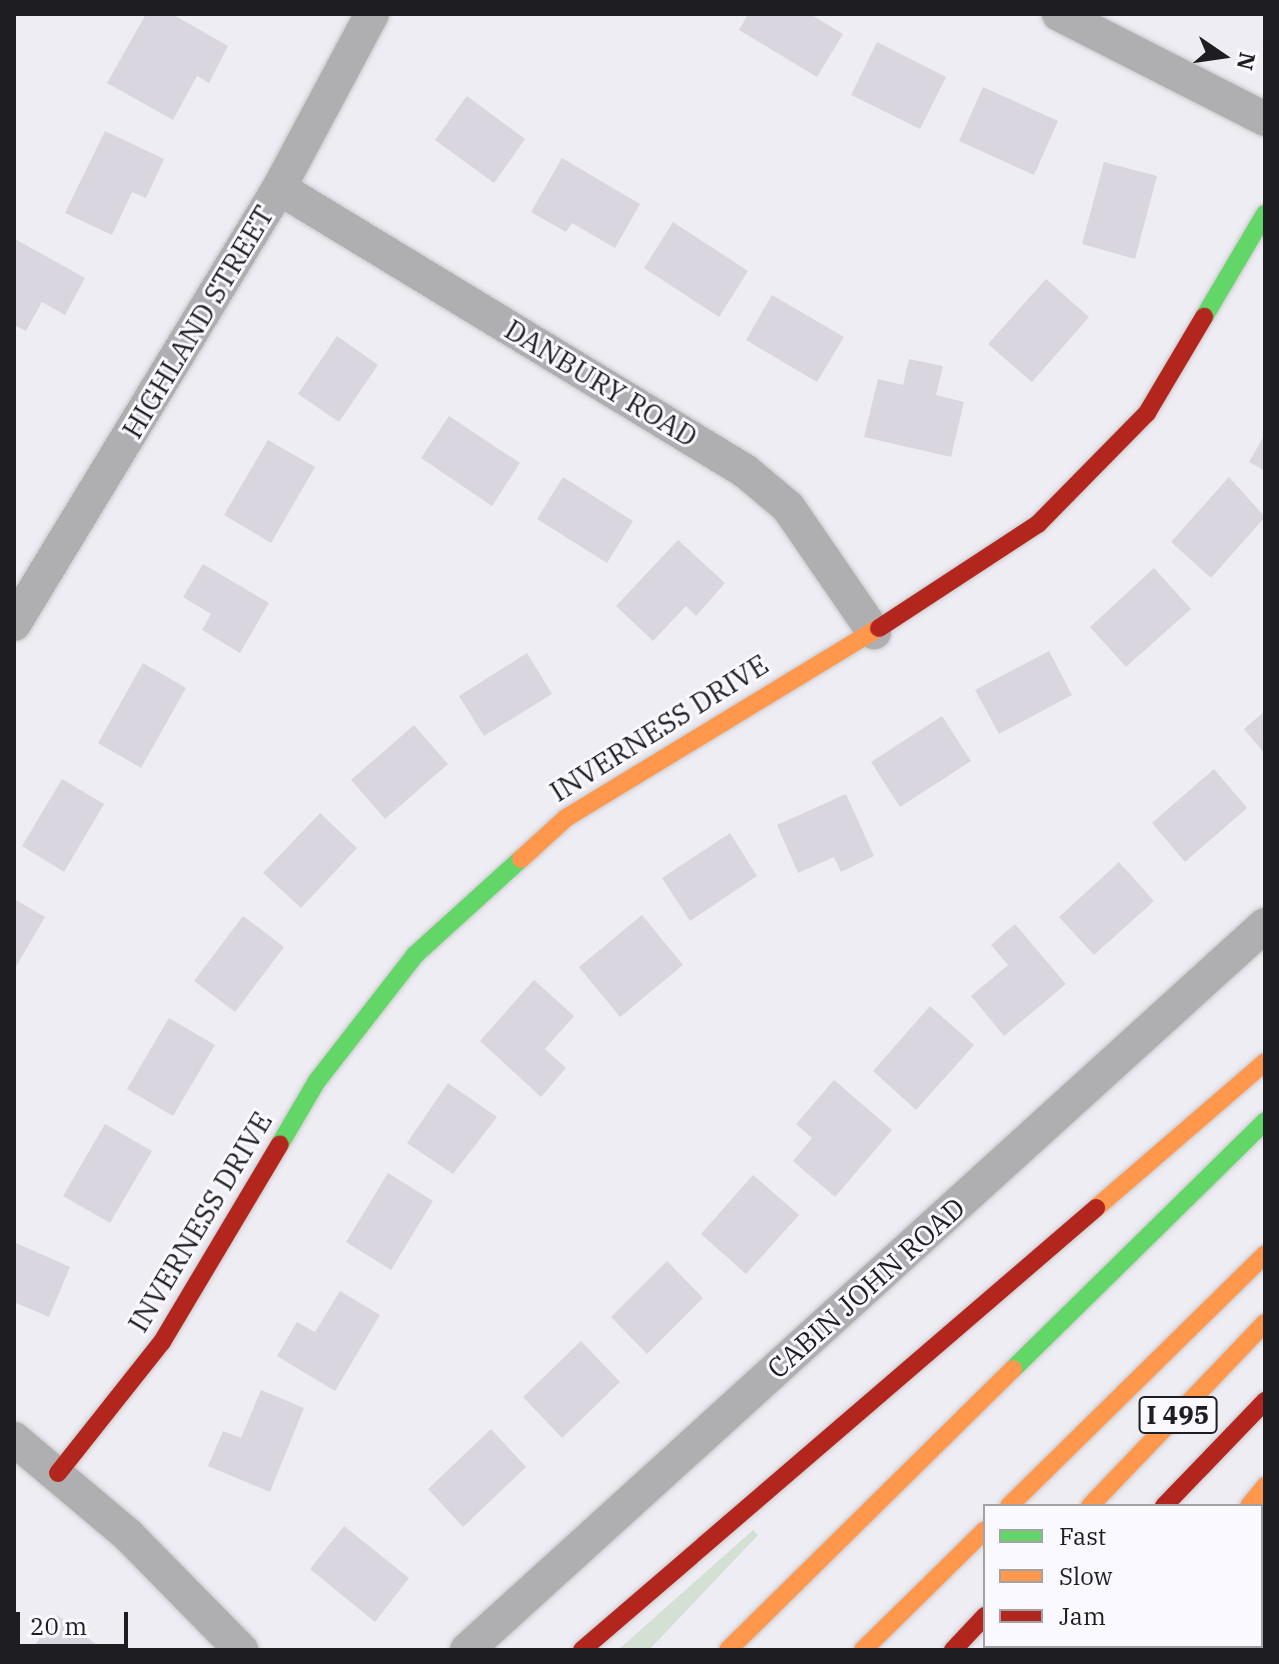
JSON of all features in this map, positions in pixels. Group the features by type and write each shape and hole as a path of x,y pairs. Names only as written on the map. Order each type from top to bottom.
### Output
{"main road":[{"name":"INVERNESS DRIVE","path":"58,1473 162,1342 317,1081 415,955 566,818 977,569 1098,469 1203,330 1265,214"},
{"path":"582,1650 1265,1062"},
{"path":"728,1650 1265,1121"},
{"path":"1011,1504 1265,1254"},
{"name":"I 495","path":"1092,1504 1265,1323"},
{"path":"1166,1504 1265,1401"},
{"path":"1251,1504 1265,1486"},
{"path":"863,1650 983,1532"},
{"path":"953,1650 983,1618"}],"street":[{"name":"HIGHLAND STREET","path":"14,624 279,188 372,14"},
{"path":"1059,14 1265,119"},
{"name":"DANBURY ROAD","path":"279,188 745,471 788,507 874,632"},
{"name":"CABIN JOHN ROAD","path":"467,1650 1265,925"},
{"path":"14,1439 58,1473 241,1650"}],"shaded area":[{"path":"753,1530 758,1535 649,1650 618,1650"}],"building":[{"path":"146,14 172,14 228,46 209,83 197,76 173,120 107,83"},
{"path":"748,14 810,14 843,34 817,77 739,30"},
{"path":"877,42 946,77 920,129 851,95"},
{"path":"983,87 1058,121 1034,175 959,141"},
{"path":"467,96 525,139 494,183 435,140"},
{"path":"105,131 164,159 146,198 132,192 112,235 65,213"},
{"path":"562,158 640,204 615,248 572,223 566,232 531,212"},
{"path":"1104,162 1157,176 1135,259 1082,244"},
{"path":"673,222 748,271 719,317 644,268"},
{"path":"15,239 85,278 65,315 42,302 26,331 14,325"},
{"path":"1046,279 1089,317 1032,382 988,344"},
{"path":"772,295 844,337 817,382 746,340"},
{"path":"337,336 378,365 339,422 298,394"},
{"path":"909,359 943,366 936,395 964,402 951,457 864,437 878,379 903,385"},
{"path":"449,416 520,463 492,506 421,458"},
{"path":"1265,434 1265,471 1249,462"},
{"path":"268,440 315,467 271,543 224,515"},
{"path":"563,477 633,521 607,563 537,519"},
{"path":"1229,477 1265,517 1211,578 1171,542"},
{"path":"678,540 725,583 696,616 686,606 653,641 616,606"},
{"path":"203,564 269,603 240,653 202,630 211,614 183,597"},
{"path":"1154,568 1191,609 1126,667 1090,627"},
{"path":"1049,651 1072,695 999,734 975,690"},
{"path":"527,653 552,694 484,736 459,696"},
{"path":"143,663 186,688 141,768 98,743"},
{"path":"1265,711 1265,754 1244,729"},
{"path":"942,716 971,761 900,807 871,762"},
{"path":"414,725 448,764 385,819 351,780"},
{"path":"1214,769 1247,808 1185,862 1152,823"},
{"path":"62,779 104,804 64,872 22,846"},
{"path":"846,794 874,856 841,872 834,857 798,873 777,825"},
{"path":"320,813 357,848 301,908 263,873"},
{"path":"730,833 757,876 690,921 662,878"},
{"path":"1119,862 1154,901 1094,955 1059,917"},
{"path":"14,899 45,917 14,970"},
{"path":"642,915 683,965 620,1017 579,967"},
{"path":"243,916 284,947 235,1012 194,981"},
{"path":"1015,924 1066,984 1004,1036 971,996 1008,965 991,945"},
{"path":"534,980 574,1016 545,1049 566,1068 541,1097 480,1041"},
{"path":"930,1006 974,1045 916,1110 873,1071"},
{"path":"169,1018 215,1045 173,1116 127,1089"},
{"path":"834,1080 892,1130 835,1197 793,1161 812,1138 796,1124"},
{"path":"448,1083 497,1117 453,1174 407,1143"},
{"path":"105,1124 152,1151 110,1223 63,1196"},
{"path":"388,1173 433,1201 391,1270 346,1242"},
{"path":"753,1175 799,1215 746,1274 701,1234"},
{"path":"14,1242 70,1267 49,1317 14,1302"},
{"path":"667,1261 703,1298 647,1354 611,1317"},
{"path":"340,1291 380,1315 335,1391 277,1356 297,1322 315,1332"},
{"path":"581,1341 620,1382 562,1438 523,1397"},
{"path":"261,1390 304,1408 270,1492 208,1466 223,1431 241,1438"},
{"path":"491,1429 526,1467 463,1527 428,1489"},
{"path":"344,1526 409,1578 375,1622 310,1569"},
{"path":"57,1615 104,1650 31,1650"}],"traffic: fast":[{"path":"1204,317 1265,214"},
{"path":"280,1144 317,1081 415,955 521,859"},
{"path":"1013,1369 1265,1121"}],"traffic: slow":[{"path":"521,859 566,818 879,628"},
{"path":"1096,1208 1265,1062"},
{"path":"1011,1504 1265,1254"},
{"path":"1092,1504 1265,1323"},
{"path":"728,1650 1013,1369"},
{"path":"1251,1504 1265,1486"},
{"path":"863,1650 983,1532"}],"traffic: jam":[{"path":"879,628 1038,524 1147,413 1204,317"},
{"path":"58,1473 162,1342 280,1144"},
{"path":"582,1650 1096,1208"},
{"path":"1166,1504 1265,1401"},
{"path":"953,1650 983,1618"}]}
